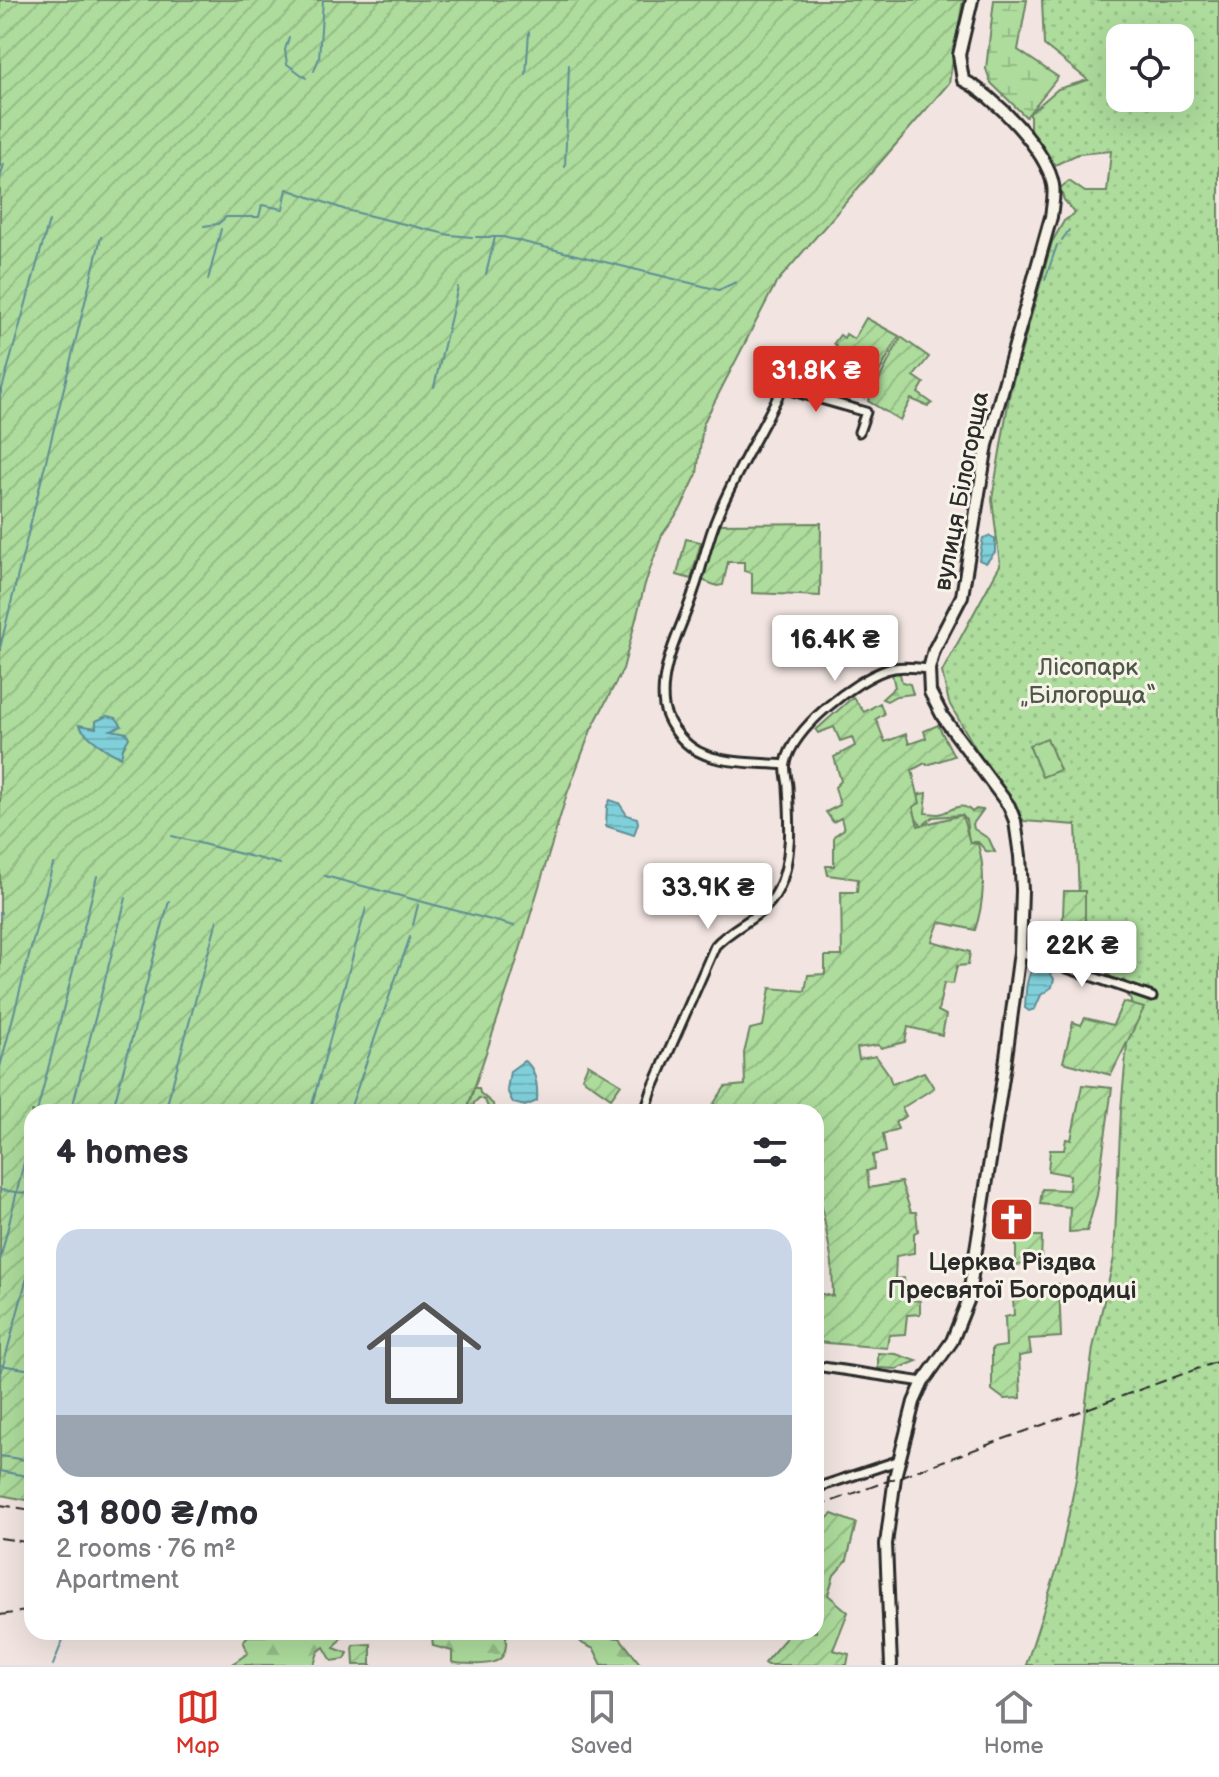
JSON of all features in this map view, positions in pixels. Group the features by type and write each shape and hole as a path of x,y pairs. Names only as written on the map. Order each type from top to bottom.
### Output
{"street":[{"name":"вулиця Білогорща","path":"929,669 934,650 962,596 987,445 1054,199 1045,163 1029,140 966,81 959,55 972,0"},
{"path":"785,765 712,757 681,738 664,705 666,675 694,592 705,548 745,456 781,390 866,412 859,432"},
{"path":"648,1104 715,946 722,938 760,914 778,891 785,867 789,827 785,765 794,746 811,723 867,679 888,669 929,669 930,692 943,717 1009,806 1015,821 1022,890 1020,952 968,1301 952,1341 923,1382 914,1402 895,1477 886,1544 891,1665"},
{"path":"1020,952 1152,997"},
{"path":"824,1367 923,1382"},
{"path":"824,1485 900,1460"}],"green space":[{"path":"0,0 963,0 949,83 776,283 703,424 697,474 681,508 662,535 645,584 623,669 591,730 567,794 512,976 469,1104 24,1104 24,1500 0,1495"},
{"path":"994,0 1027,0 1018,50 1058,77 1026,117 991,83 986,69"},
{"name":"Лісопарк „Білогорща“","path":"1042,0 1219,0 1219,1665 1026,1665 1059,1562 1076,1479 1093,1348 1114,1258 1121,1110 1131,1000 1081,943 1076,825 1024,821 1003,795 949,703 942,672 1000,565 992,499 1010,392 1052,242 1064,221 1075,213 1064,200 1060,188 1069,181 1085,192 1107,192 1111,151 1078,154 1055,165 1030,142 1030,113 1058,89 1088,80 1044,45"},
{"path":"866,318 899,336 865,398 840,383 842,377 829,367 838,349 834,343 840,335 844,338 846,334 854,339"},
{"path":"901,337 929,357 914,376 924,383 918,393 932,403 928,406 911,399 900,420 868,401"},
{"path":"821,523 820,596 752,593 752,573 744,571 744,562 728,562 723,585 702,580 707,551 717,524"},
{"path":"686,539 701,542 691,579 677,575"},
{"path":"897,673 902,682 910,684 913,694 896,696 887,701 882,699 895,687 892,674"},
{"path":"853,697 864,712 880,703 884,714 876,719 885,742 906,734 909,744 926,738 924,731 938,725 954,756 927,765 925,763 912,770 920,803 913,807 918,826 962,815 970,843 978,844 981,855 982,898 975,930 939,922 932,941 970,952 968,965 957,966 953,984 944,983 938,1011 946,1015 942,1035 908,1027 905,1042 881,1048 878,1045 857,1048 859,1059 876,1056 892,1084 924,1072 934,1088 902,1108 906,1116 895,1122 898,1129 883,1134 886,1152 873,1155 874,1169 867,1171 869,1188 901,1182 911,1212 916,1212 918,1231 914,1233 914,1253 896,1256 895,1279 904,1278 906,1299 920,1301 920,1314 907,1315 905,1334 889,1335 887,1348 824,1343 824,1294 833,1296 832,1263 824,1218 824,1104 713,1104 725,1087 745,1085 744,1053 750,1029 763,1026 770,988 805,991 808,975 825,974 825,956 842,956 841,892 857,892 858,879 828,875 826,866 834,866 834,836 844,829 841,818 833,822 826,812 840,805 835,787 841,781 834,757 855,746 852,737 840,741 834,727 818,733 816,730"},
{"path":"1047,738 1060,770 1042,777 1029,745"},
{"path":"927,793 925,813 939,814 960,807 972,812 983,810 973,824 974,829 989,839 995,852 986,851 978,842 969,842 966,820 962,815 933,817 922,826 916,819 913,806 920,794"},
{"path":"1064,891 1085,891 1085,938 1062,938"},
{"path":"1123,1002 1144,1008 1111,1075 1063,1062 1073,1022 1081,1025 1085,1018 1113,1025"},
{"path":"588,1064 621,1084 611,1098 582,1078"},
{"path":"1082,1085 1112,1088 1097,1195 1087,1231 1069,1232 1070,1207 1040,1204 1042,1189 1069,1190 1070,1175 1048,1171 1050,1150 1064,1150 1066,1139 1071,1140"},
{"path":"471,1088 479,1088 480,1093 493,1104 487,1104 479,1098 474,1104 468,1104"},
{"path":"1016,1236 1042,1236 1041,1263 1016,1265"},
{"path":"1059,1284 1061,1337 1029,1339 1031,1354 1019,1356 1021,1398 1004,1399 992,1390 992,1348 1006,1346 1005,1317 1014,1315 1013,1298"},
{"path":"878,1353 896,1354 917,1361 897,1369 878,1368"},
{"path":"832,1514 856,1523 847,1560 834,1575 828,1595 848,1612 833,1650 849,1654 847,1665 767,1665 764,1663 784,1640 824,1640 824,1521"},
{"path":"340,1640 334,1648 348,1653 345,1659 332,1661 324,1647 318,1652 314,1665 231,1665 248,1653 243,1641"},
{"path":"432,1640 506,1640 502,1657 480,1664 452,1662 452,1651 433,1646"},
{"path":"579,1640 622,1640 641,1665 602,1665 594,1649"},
{"path":"371,1644 371,1665 354,1665 353,1645"}],"water":[{"path":"989,536 995,539 995,552 986,563 979,560 983,538"},
{"path":"107,716 116,718 122,726 111,730 127,733 129,738 121,757 98,744 79,725 96,728 96,721"},
{"path":"610,800 619,803 627,815 637,818 634,835 606,826"},
{"path":"1034,967 1049,971 1054,979 1052,987 1041,995 1035,1009 1029,1011 1025,1008 1026,986"},
{"path":"524,1061 528,1064 534,1073 537,1101 513,1103 507,1090 510,1071"}],"waterway":[{"path":"314,71 319,58 323,0"},
{"path":"526,75 529,32"},
{"path":"289,37 285,50 287,64 306,78"},
{"path":"565,167 569,65"},
{"path":"0,179 4,164"},
{"path":"204,226 218,224 226,217 259,217 262,205 283,209 287,189 346,210 450,235 472,237"},
{"path":"0,396 49,221"},
{"path":"208,280 221,229"},
{"path":"1062,240 1069,230"},
{"path":"0,648 101,237"},
{"path":"476,237 503,237 719,290 736,282"},
{"path":"486,274 495,237"},
{"path":"1045,280 1057,245"},
{"path":"434,387 458,287"},
{"path":"987,766 1006,791"},
{"path":"172,836 280,864"},
{"path":"0,1067 53,864"},
{"path":"39,1104 97,876"},
{"path":"325,876 514,926"},
{"path":"73,1104 126,898"},
{"path":"114,1104 169,901"},
{"path":"413,925 418,905"},
{"path":"312,1104 366,908"},
{"path":"0,917 1,912"},
{"path":"167,1104 217,920"},
{"path":"352,1104 410,937"},
{"path":"0,1260 24,1162"},
{"path":"0,1190 24,1193"},
{"path":"0,1377 24,1288"},
{"path":"0,1365 24,1369"},
{"path":"0,1456 24,1460"},
{"path":"0,1471 24,1476"},
{"path":"53,1665 63,1640"}],"railway":[{"path":"824,1504 1219,1361"},
{"path":"0,1505 24,1509"},
{"path":"0,1538 24,1542"},
{"path":"0,1615 24,1611"}],"place":[{"name":"Церква Різдва Пресвятої Богородиці","path":"1012,1220"}]}
